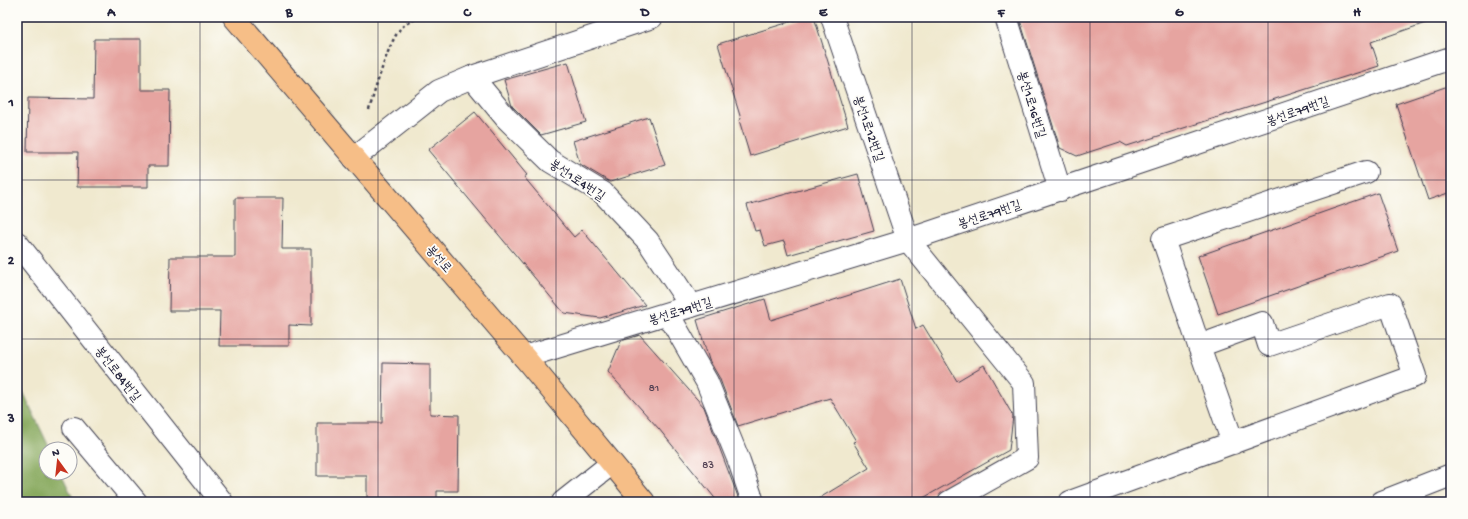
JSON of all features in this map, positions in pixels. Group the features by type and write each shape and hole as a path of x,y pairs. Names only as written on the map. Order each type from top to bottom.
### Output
{"main road":[{"name":"봉선로","path":"234,17 524,357 644,502"}],"street":[{"path":"354,158 439,92 472,76 652,17"},
{"name":"봉선1로12번길","path":"832,17 908,240"},
{"name":"봉선1로16번길","path":"1006,17 1060,190"},
{"name":"봉선로79번길","path":"524,357 908,240 1451,58"},
{"name":"봉선1로4번길","path":"472,76 506,118 550,161 604,193 648,241 691,306"},
{"path":"1233,443 1163,240 1366,172"},
{"path":"908,240 1024,382 1027,458 949,502"},
{"name":"봉선로84번길","path":"17,243 222,502"},
{"path":"1070,502 1415,376 1390,304 1269,345 1262,323 1199,346"},
{"path":"668,314 707,382 739,461 753,502"},
{"path":"74,428 136,502"},
{"path":"563,502 611,464"},
{"path":"1382,502 1451,475"}],"path":[{"path":"368,114 384,63 400,28 411,21 423,17"}],"green space":[{"path":"17,379 46,441 38,441 38,481 65,481 75,502 17,502"}],"building":[{"path":"806,17 814,17 848,126 750,156 739,120 741,119 718,44"},
{"path":"1019,17 1430,17 1431,21 1371,42 1379,66 1127,146 1120,142 1077,156 1060,148"},
{"path":"94,39 141,39 141,90 170,90 169,166 148,166 148,187 77,187 78,152 27,152 28,98 93,99"},
{"path":"568,62 586,122 541,135 512,106 504,80"},
{"path":"1451,85 1451,192 1428,200 1396,104"},
{"path":"475,112 527,175 524,177 574,237 582,230 645,305 600,318 564,313 428,150"},
{"path":"649,117 665,165 610,182 580,164 573,141"},
{"path":"858,174 874,231 788,255 784,241 765,246 760,230 755,231 747,205"},
{"path":"1378,193 1398,251 1218,314 1198,256"},
{"path":"235,198 283,198 282,249 311,249 311,326 289,325 289,346 219,346 220,311 169,311 170,257 235,257"},
{"path":"900,279 916,329 923,325 957,381 984,365 1013,416 1009,450 916,502 813,502 869,468 853,442 856,441 830,398 738,426 719,377 709,360 697,320 765,299 771,320"},
{"path":"640,335 704,407 740,502 718,502 659,429 608,372 621,341"},
{"path":"383,363 430,364 430,414 459,415 458,491 437,491 437,502 367,502 367,476 317,476 317,423 382,423"}]}
